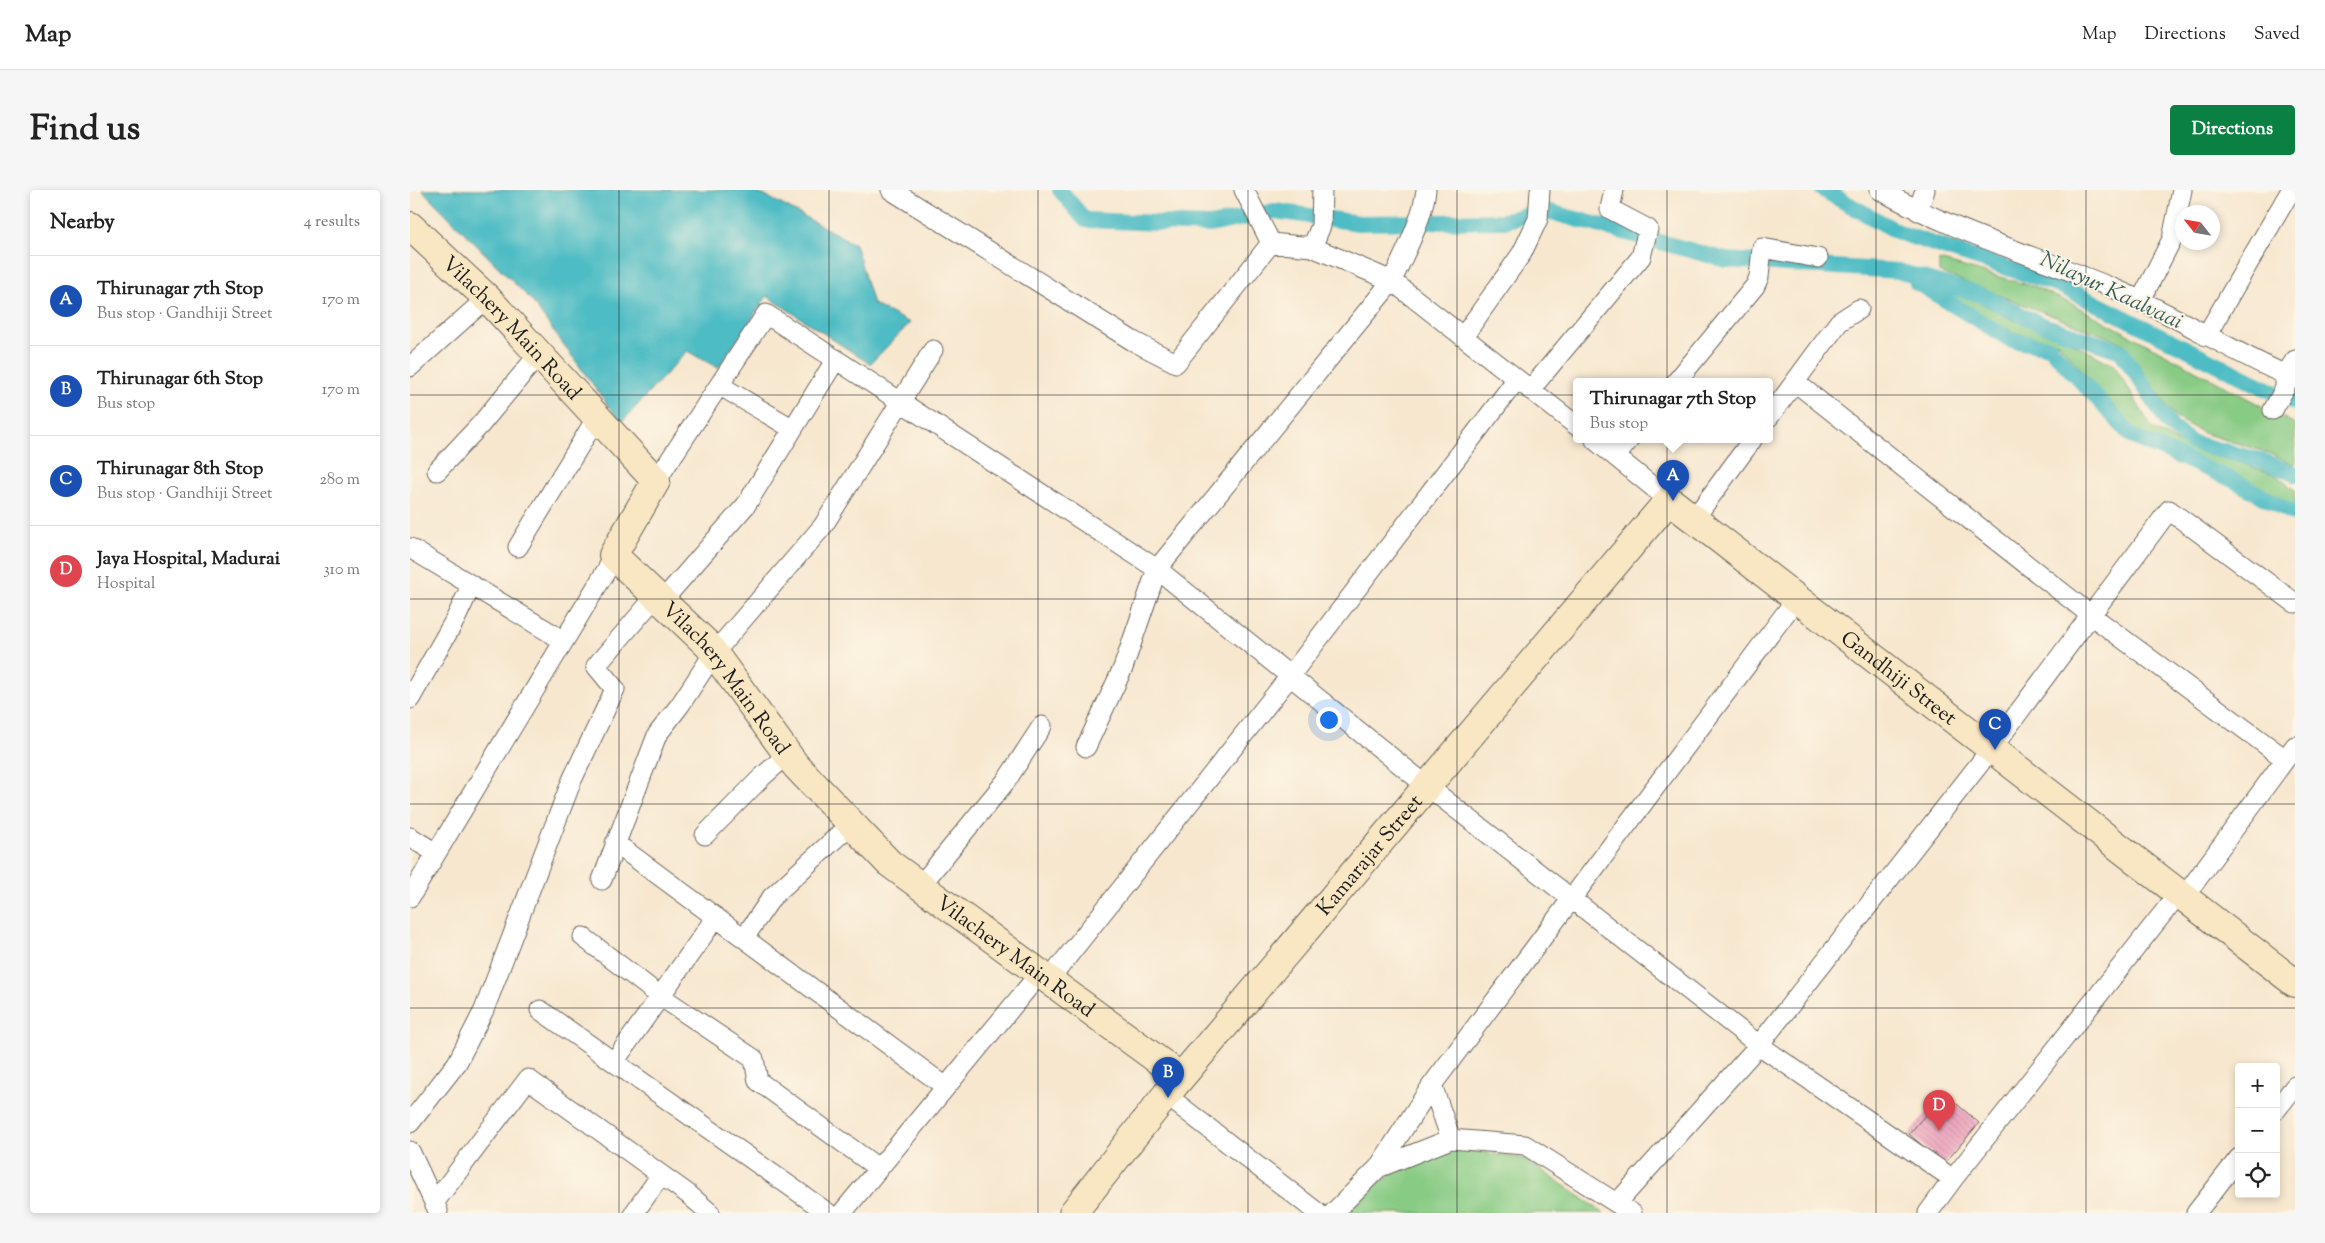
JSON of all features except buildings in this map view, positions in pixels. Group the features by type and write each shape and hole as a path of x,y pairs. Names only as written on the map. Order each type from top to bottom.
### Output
{"main road":[{"name":"Vilachery Main Road","path":"410,226 487,298 656,481"},
{"path":"613,555 656,481"},
{"name":"Gandhiji Street","path":"1669,500 2295,983"},
{"name":"Kamarajar Street","path":"1074,1213 1173,1086 1669,500"},
{"name":"Vilachery Main Road","path":"613,555 714,653 788,754 889,863 1044,977 1173,1086"}],"street":[{"path":"891,190 1134,341 1176,363 1271,243"},
{"path":"842,1213 946,1087 1044,977 1290,676 1524,384 1641,257 1648,229 1610,208 1614,190"},
{"path":"1880,190 1918,211 2116,290 2206,336 2290,375 2273,410"},
{"path":"1918,211 1925,190"},
{"path":"2140,302 2172,239 2182,190"},
{"path":"2206,336 2291,190"},
{"path":"1463,337 1522,253 1538,219 1540,192"},
{"path":"1246,195 1263,224 1271,243"},
{"path":"1312,247 1321,226 1322,195"},
{"path":"1086,747 1123,668 1157,570 1392,281 1414,234 1425,198"},
{"path":"1271,243 1312,247 1392,281 1573,423"},
{"path":"1679,378 1755,286 1759,277 1762,248 1818,258"},
{"path":"410,367 487,298"},
{"path":"1773,412 1839,322 1859,309"},
{"path":"656,481 766,314 1157,570 1428,786 1759,1044 1953,1179"},
{"path":"602,880 657,735 680,705 714,653 823,526 933,350"},
{"path":"437,471 481,424 539,354"},
{"path":"410,1123 457,1063 484,1010 572,780 615,689 596,666 746,505 836,360"},
{"path":"1795,382 2092,616 2290,752 2182,895 1953,1179 1928,1213"},
{"path":"719,385 793,429"},
{"path":"518,547 597,417"},
{"path":"1599,443 1669,500"},
{"path":"1616,456 1627,443"},
{"path":"1694,519 1750,443"},
{"path":"1173,1086 1321,1213 1378,1168 1450,1140 1525,1145 1625,1208 1759,1044 1992,748 2169,510 2295,603"},
{"path":"410,548 564,640"},
{"path":"410,897 609,566 613,555"},
{"path":"410,700 456,618 471,586"},
{"path":"1378,1168 1432,1085 1571,897 1797,598"},
{"path":"920,886 1006,781 1042,726"},
{"path":"704,835 788,754"},
{"path":"744,938 772,898 852,824"},
{"path":"410,837 436,853"},
{"path":"615,842 946,1087"},
{"path":"614,1062 716,917"},
{"path":"583,937 660,996 754,1059 758,1081 878,1168"},
{"path":"540,1010 828,1213"},
{"path":"411,1155 436,1208 528,1079 661,1175 710,1213"},
{"path":"1432,1085 1450,1140"},
{"path":"2278,1108 2295,1086"},
{"path":"2196,1213 2235,1163"},
{"path":"634,1213 661,1175"}],"green space":[{"path":"1939,260 2035,287 2074,305 2295,424 2295,465 2269,453 2203,433 2176,418 2123,343 1939,272"},
{"path":"1947,291 1961,293 2013,320 2059,336 2114,365 2152,428 2179,443 2274,474 2295,490 2295,507 2244,478 2136,432 2058,343 2016,333 1951,300"},
{"path":"1457,1148 1525,1159 1604,1213 1344,1213 1368,1191 1408,1162"}],"water":[{"path":"422,190 750,190 768,197 855,244 873,304 910,323 870,364 767,296 718,368 687,351 621,423 531,300"}],"waterway":[{"path":"1060,190 1085,220 1210,225 1275,211 1359,223 1504,221 1543,210 1726,260 1898,271 1981,295 2040,324 2121,351 2171,427 2192,443 2263,461 2295,474"},
{"name":"Nilayur Kaalvaai","path":"1823,190 1900,233 2059,285 2295,403"},
{"path":"1917,283 2011,340 2049,347 2133,437 2233,480 2295,514"}],"place":[{"name":"Thirunagar 7th Stop","path":"1673,501"},
{"name":"Thirunagar 8th Stop","path":"1995,750"},
{"name":"Thirunagar 6th Stop","path":"1168,1098"},
{"name":"Jaya Hospital, Madurai","path":"1939,1131"}]}
